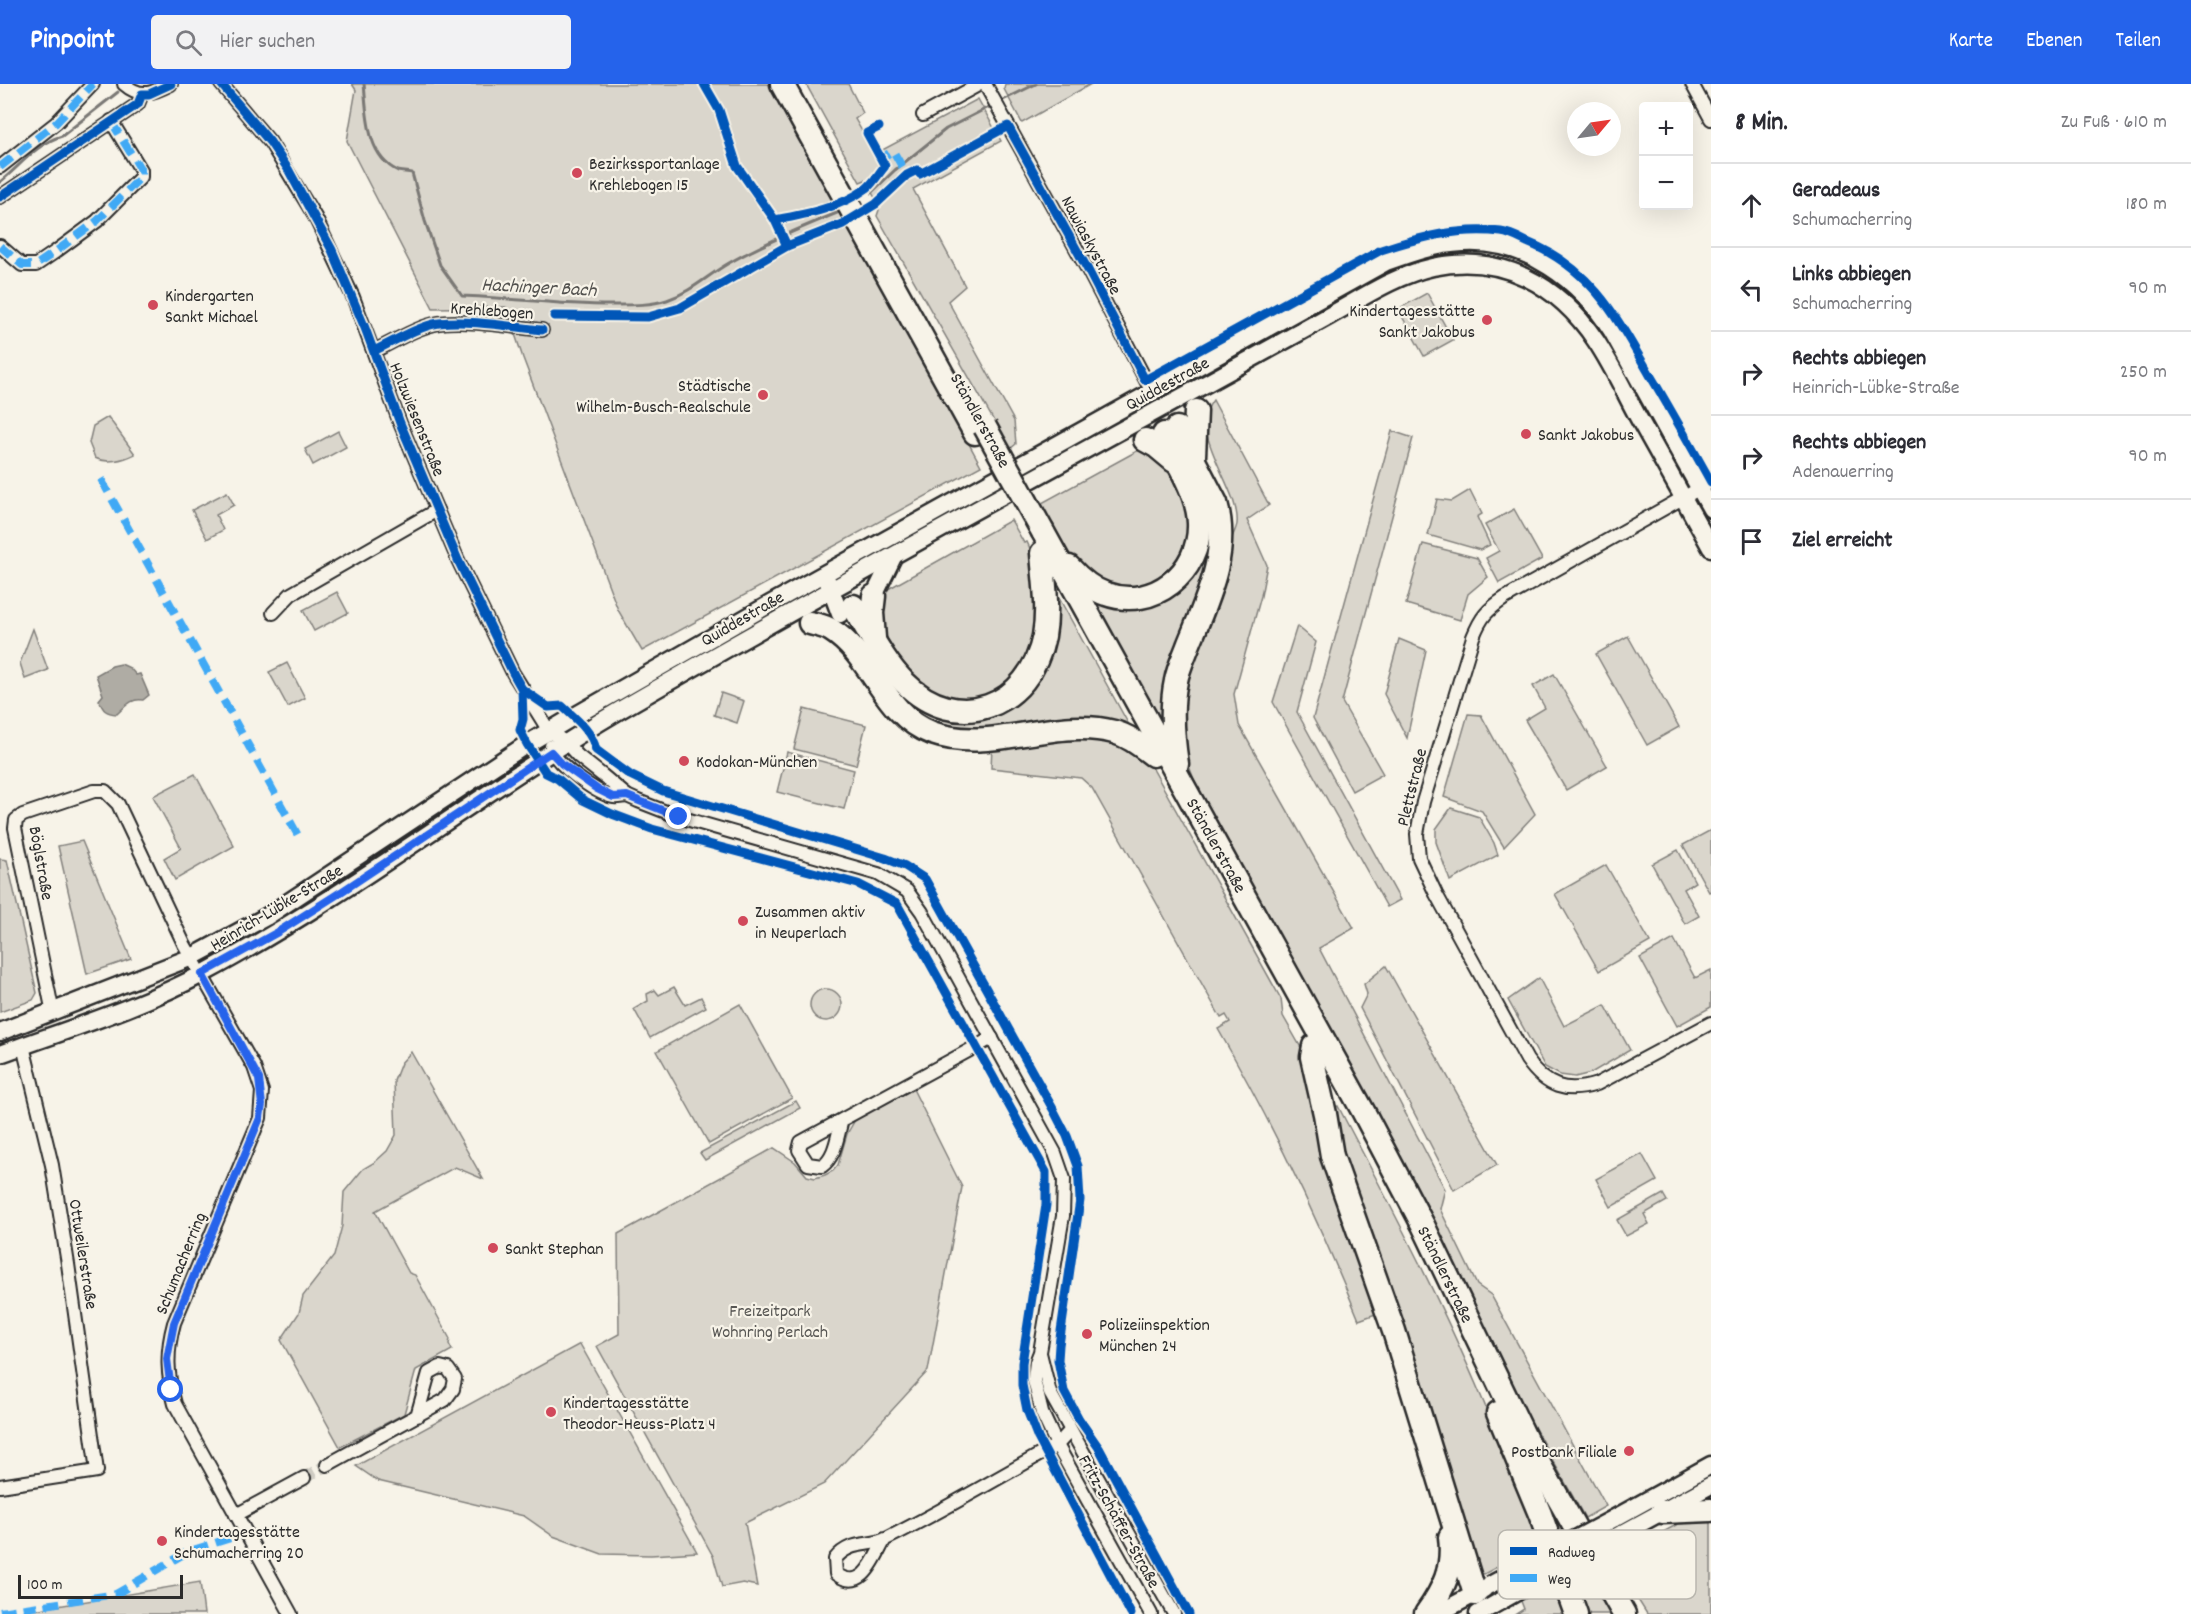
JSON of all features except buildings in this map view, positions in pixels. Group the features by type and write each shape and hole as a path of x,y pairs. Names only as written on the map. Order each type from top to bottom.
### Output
{"highway":[{"name":"Ständlerstraße","path":"782,84 1179,778 1393,1166 1530,1448 1576,1530"},
{"name":"Ständlerstraße","path":"795,84 980,430"},
{"path":"1043,543 1091,587 1108,594 1137,598 1165,589 1181,575 1187,566 1194,554 1199,532 1196,503 1185,461 1196,411"},
{"path":"1179,778 1174,737 1176,681 1215,575 1221,542 1216,503 1185,461 1162,434 1156,446 1185,461"},
{"name":"Ständlerstraße","path":"1043,543 1153,755 1314,1046 1412,1231 1496,1407 1546,1530"},
{"path":"847,610 874,639 904,682 921,696 939,706 955,711 981,709 995,704 1019,688 1040,651 1047,603 1043,543"},
{"path":"874,596 872,613 874,639"},
{"path":"847,610 870,672"},
{"path":"810,622 829,629 843,639 894,705 913,722 931,732 958,738 982,738 1060,729 1103,730 1128,738 1153,755"},
{"path":"1314,1046 1312,1057 1332,1156 1395,1331 1446,1503 1487,1600"},
{"path":"1426,1614 1442,1588 1451,1565 1446,1503"},
{"path":"1662,1512 1711,1510"},
{"name":"Ständlerstraße","path":"1571,1599 1576,1614"},
{"name":"Ständlerstraße","path":"1615,1599 1624,1614"},
{"path":"1625,1599 1635,1614"}],"main road":[{"name":"Quiddestraße","path":"549,731 826,573 1386,262 1421,249 1463,243 1500,246 1535,258 1570,280 1601,313 1705,485 1711,509"},
{"name":"Quiddestraße","path":"551,752 774,622 1159,410 1395,281 1431,268 1464,263 1497,267 1526,276 1557,296 1597,342 1711,548"},
{"path":"1196,411 1203,386"},
{"path":"1110,437 1162,434 1159,410 1152,392"},
{"path":"874,596 893,557"},
{"path":"826,573 847,610"},
{"path":"774,622 810,622"},
{"name":"Heinrich-Lübke-Straße","path":"0,1032 192,957 266,917 549,731"},
{"name":"Heinrich-Lübke-Straße","path":"0,1054 114,1012 202,974 278,932 551,752"},
{"path":"1592,1530 1711,1465"},
{"path":"1628,1530 1711,1485"},
{"path":"1437,1614 1487,1600"}],"street":[{"path":"0,167 56,123 93,84"},
{"path":"124,84 142,94 149,94 171,84"},
{"name":"Holzwiesenstraße","path":"221,84 270,142 299,189 334,255 437,510 494,636 522,689 549,731"},
{"path":"923,115 980,84"},
{"name":"Nawiaskystraße","path":"985,84 1088,270 1152,392"},
{"path":"1692,84 1711,119"},
{"path":"0,197 138,104 142,94"},
{"path":"0,246 22,265 36,265 97,220 141,177 141,170 111,121"},
{"name":"Krehlebogen","path":"374,351 425,327 440,323 542,330"},
{"name":"Plettstraße","path":"1705,485 1505,598 1481,618 1473,637 1425,794 1417,834 1419,858 1436,894 1527,1060 1546,1080 1568,1089 1580,1089 1597,1084 1711,1023"},
{"path":"273,613 291,594 437,510"},
{"path":"549,731 627,796"},
{"path":"549,731 551,752 562,764 597,789 613,797 627,796"},
{"name":"Böglstraße","path":"53,1013 15,828 16,820 23,815 94,791 105,791 118,804 192,957"},
{"name":"Fritz-Schäffer-Straße","path":"627,796 679,817 858,867 892,880 907,891 922,912 1055,1153 1064,1179 1063,1216 1040,1352 1036,1362 1035,1387 1042,1413 1058,1445 1151,1614"},
{"name":"Schumacherring","path":"192,957 254,1066 262,1091 262,1105 260,1118 174,1323 167,1359 169,1377 175,1404 291,1614"},
{"path":"842,1120 992,1038"},
{"name":"Ottweilerstraße","path":"0,1486 97,1471 52,1165 23,1046"},
{"name":"Fritz-Schäffer-Straße","path":"1040,1352 1050,1393 1174,1614"},
{"path":"327,1465 417,1416"},
{"path":"885,1539 1058,1445 1070,1431"},
{"path":"236,1515 304,1478"}],"green space":[{"path":"352,84 774,84 981,466 642,651 618,610 506,307 433,308 347,141 356,90"},
{"path":"806,84 848,84 863,113 855,119 875,154 978,99 1001,141 913,189 965,286 948,301 1014,421 1016,444 1010,449 877,216 880,207 865,180 860,182"},
{"path":"1005,84 1091,84 1022,123 1004,89"},
{"path":"1427,293 1453,340 1424,356 1398,309"},
{"path":"1213,400 1269,505 1247,520 1267,565 1261,596 1234,694 1239,725 1354,928 1319,948 1445,1189 1440,1209 1477,1285 1491,1295 1606,1506 1585,1518 1509,1382 1217,826 1199,791 1185,755 1180,729 1182,698 1220,592 1237,524 1231,494 1216,461 1206,428 1206,413"},
{"path":"108,417 135,454 105,461 95,458 89,443 93,426"},
{"path":"338,431 346,447 313,465 305,449"},
{"path":"1392,431 1413,438 1342,702 1383,774 1352,791 1313,718"},
{"path":"1148,445 1166,460 1190,506 1189,550 1161,583 1110,591 1069,559 1040,504"},
{"path":"1470,490 1482,514 1477,517 1490,545 1480,550 1428,535 1437,499 1452,501"},
{"path":"227,492 234,505 216,515 223,530 207,539 192,510"},
{"path":"1514,509 1542,559 1499,583 1486,558 1499,551 1485,525"},
{"path":"1011,520 1024,543 1027,542 1033,555 1043,600 1027,663 992,698 944,700 910,675 881,629 881,593"},
{"path":"1206,527 1214,545 1163,726 1091,601 1141,605"},
{"path":"1423,544 1477,558 1488,577 1468,594 1460,620 1406,604"},
{"path":"337,592 348,613 314,631 303,610"},
{"path":"1059,598 1129,725 972,732 925,722 874,668 843,612 847,609 897,691 912,705 984,716 1055,624 1057,599"},
{"path":"1297,626 1316,642 1297,712 1400,900 1387,907 1273,702"},
{"path":"33,629 48,670 25,679 20,663"},
{"path":"1628,636 1679,727 1647,745 1596,654"},
{"path":"1399,639 1426,650 1407,738 1384,694"},
{"path":"287,663 305,698 288,707 269,672"},
{"path":"1554,674 1607,766 1566,790 1525,720 1545,708 1533,686"},
{"path":"721,693 744,701 737,723 714,715"},
{"path":"804,709 866,725 856,765 794,749"},
{"path":"1468,714 1481,715 1535,814 1504,847 1482,811 1444,797"},
{"path":"1101,734 1148,760 1281,999 1283,1016 1304,1053 1381,1312 1359,1320 1293,1172 1218,1029 1230,1022 1226,1015 1221,1018 1092,788 1081,778 991,768 992,746"},
{"path":"787,752 854,770 844,809 777,792"},
{"path":"195,774 234,846 175,880 164,858 181,848 153,796"},
{"path":"1451,808 1479,817 1498,855 1450,881 1436,842 1436,829"},
{"path":"1711,830 1711,891 1709,892 1683,845"},
{"path":"82,841 131,959 87,974 58,846"},
{"path":"1678,850 1695,882 1684,889 1699,916 1685,924 1652,864"},
{"path":"0,859 7,860 37,993 33,1000 0,1012"},
{"path":"1606,865 1650,942 1599,971 1555,894"},
{"path":"1674,939 1695,978 1711,970 1711,1007 1677,1026 1640,958"},
{"path":"1386,966 1497,1165 1454,1190 1360,1008 1367,994 1364,984"},
{"path":"1539,978 1564,1026 1605,1005 1630,1050 1591,1073 1575,1077 1560,1075 1545,1067 1508,1000"},
{"path":"674,987 685,1005 701,997 706,1007 650,1038 634,1009 648,1001 647,994 655,990 659,995"},
{"path":"826,989 837,994 842,1005 837,1016 826,1021 815,1016 810,1005 815,994"},
{"path":"740,1004 792,1098 709,1144 657,1051"},
{"path":"411,1052 483,1179 455,1167 375,1211 409,1273 415,1275 450,1339 449,1344 452,1350 416,1370 404,1414 340,1447 281,1340 299,1313 303,1296 334,1256 342,1226 344,1192 363,1169 387,1151 396,1135 394,1081 401,1063"},
{"name":"Freizeitpark Wohnring Perlach","path":"913,1089 962,1187 928,1371 824,1484 745,1523 757,1586 743,1583 722,1587 713,1556 597,1346 619,1334 618,1234 774,1148 795,1162 807,1176 815,1178 825,1175 838,1165 847,1134 855,1120"},
{"path":"796,1101 800,1108 705,1160 700,1153"},
{"path":"1338,1106 1437,1300 1474,1380 1535,1530 1498,1530 1498,1566 1484,1574 1474,1570 1347,1181 1334,1109"},
{"path":"1642,1154 1657,1181 1611,1207 1596,1179"},
{"path":"1663,1194 1667,1201 1644,1214 1649,1224 1626,1236 1617,1220"},
{"path":"580,1344 697,1552 651,1555 602,1554 553,1536 524,1516 378,1481 356,1466"},
{"path":"1547,1499 1566,1530 1559,1530"},
{"path":"1711,1513 1711,1614 1647,1614 1638,1599 1696,1599 1696,1530 1667,1530 1685,1520"},
{"path":"200,1582 204,1614 10,1614"},
{"path":"1520,1599 1561,1599 1567,1614 1516,1614 1524,1609"},
{"path":"1584,1599 1608,1599 1617,1614 1588,1614"}],"shaded area":[{"path":"121,664 130,668 136,675 140,674 149,695 143,700 132,701 117,714 113,714 105,711 100,704 99,700 103,695 96,675"}],"waterway":[{"name":"Hachinger Bach","path":"364,84 370,133 374,145 387,164 398,171 412,173 440,265 462,296 598,305 636,305 661,302 684,293 755,249 837,213"},
{"name":"Hachinger Bach","path":"999,102 1036,84"},
{"name":"Hachinger Bach","path":"0,182 37,149 62,136 118,92"},
{"name":"Hachinger Bach","path":"871,193 895,170 946,129 993,105"}],"tunnel":[{"path":"304,1478 327,1465"}],"marked path":[{"path":"0,167 56,123 93,84"},
{"path":"0,246 22,265 36,265 97,221 141,177 141,170 111,121"},
{"path":"878,153 881,158 893,151 907,175 905,177"},
{"path":"101,479 300,839"},
{"path":"0,1612 116,1594 187,1552 246,1533"}],"cycle path":[{"path":"0,197 138,104 142,94 149,94 171,84"},
{"path":"221,84 270,142 288,169 332,250 365,328 400,423 458,560 522,689 548,707 562,706 587,731 596,750 630,775 663,791 885,858 905,866 925,879 1053,1109 1067,1136 1078,1166 1080,1200 1058,1360 1064,1391 1079,1419 1099,1448 1189,1614"},
{"path":"704,84 719,110 737,166 775,220 787,246"},
{"path":"554,316 648,317 680,308 787,246 843,224 876,204 907,175 917,170 920,174 1008,126 1088,270 1145,380 1381,250 1425,237 1455,232 1504,233 1550,253 1586,280 1626,334 1711,482"},
{"path":"775,220 811,213 846,201 867,188 885,166 867,133 879,127"},
{"path":"374,351 415,331 439,323 477,323 542,330"},
{"path":"522,689 523,719 520,730 527,744 546,773 558,779 583,800 652,829 858,884 897,904 1046,1172 1046,1205 1022,1363 1022,1385 1027,1410 1038,1438 1131,1614"}],"place":[{"name":"Bezirkssportanlage Krehlebogen 15","path":"577,173"},
{"name":"Kindergarten Sankt Michael","path":"153,305"},
{"name":"Kindertagesstätte Sankt Jakobus","path":"1487,320"},
{"name":"Städtische Wilhelm-Busch-Realschule","path":"763,395"},
{"name":"Sankt Jakobus","path":"1526,434"},
{"name":"Kodokan-München","path":"684,761"},
{"name":"Zusammen aktiv in Neuperlach","path":"743,921"},
{"name":"Sankt Stephan","path":"493,1248"},
{"name":"Polizeiinspektion München 24","path":"1087,1334"},
{"name":"Kindertagesstätte Theodor-Heuss-Platz 4","path":"551,1412"},
{"name":"Postbank Filiale","path":"1629,1451"},
{"name":"Kindertagesstätte Schumacherring 20","path":"162,1541"}],"route":[{"path":"171,1390 167,1359 174,1323 260,1118 262,1105 262,1091 254,1066 202,974 278,932 341,892 551,752 562,764 597,789 613,797 627,796 679,817"}]}
